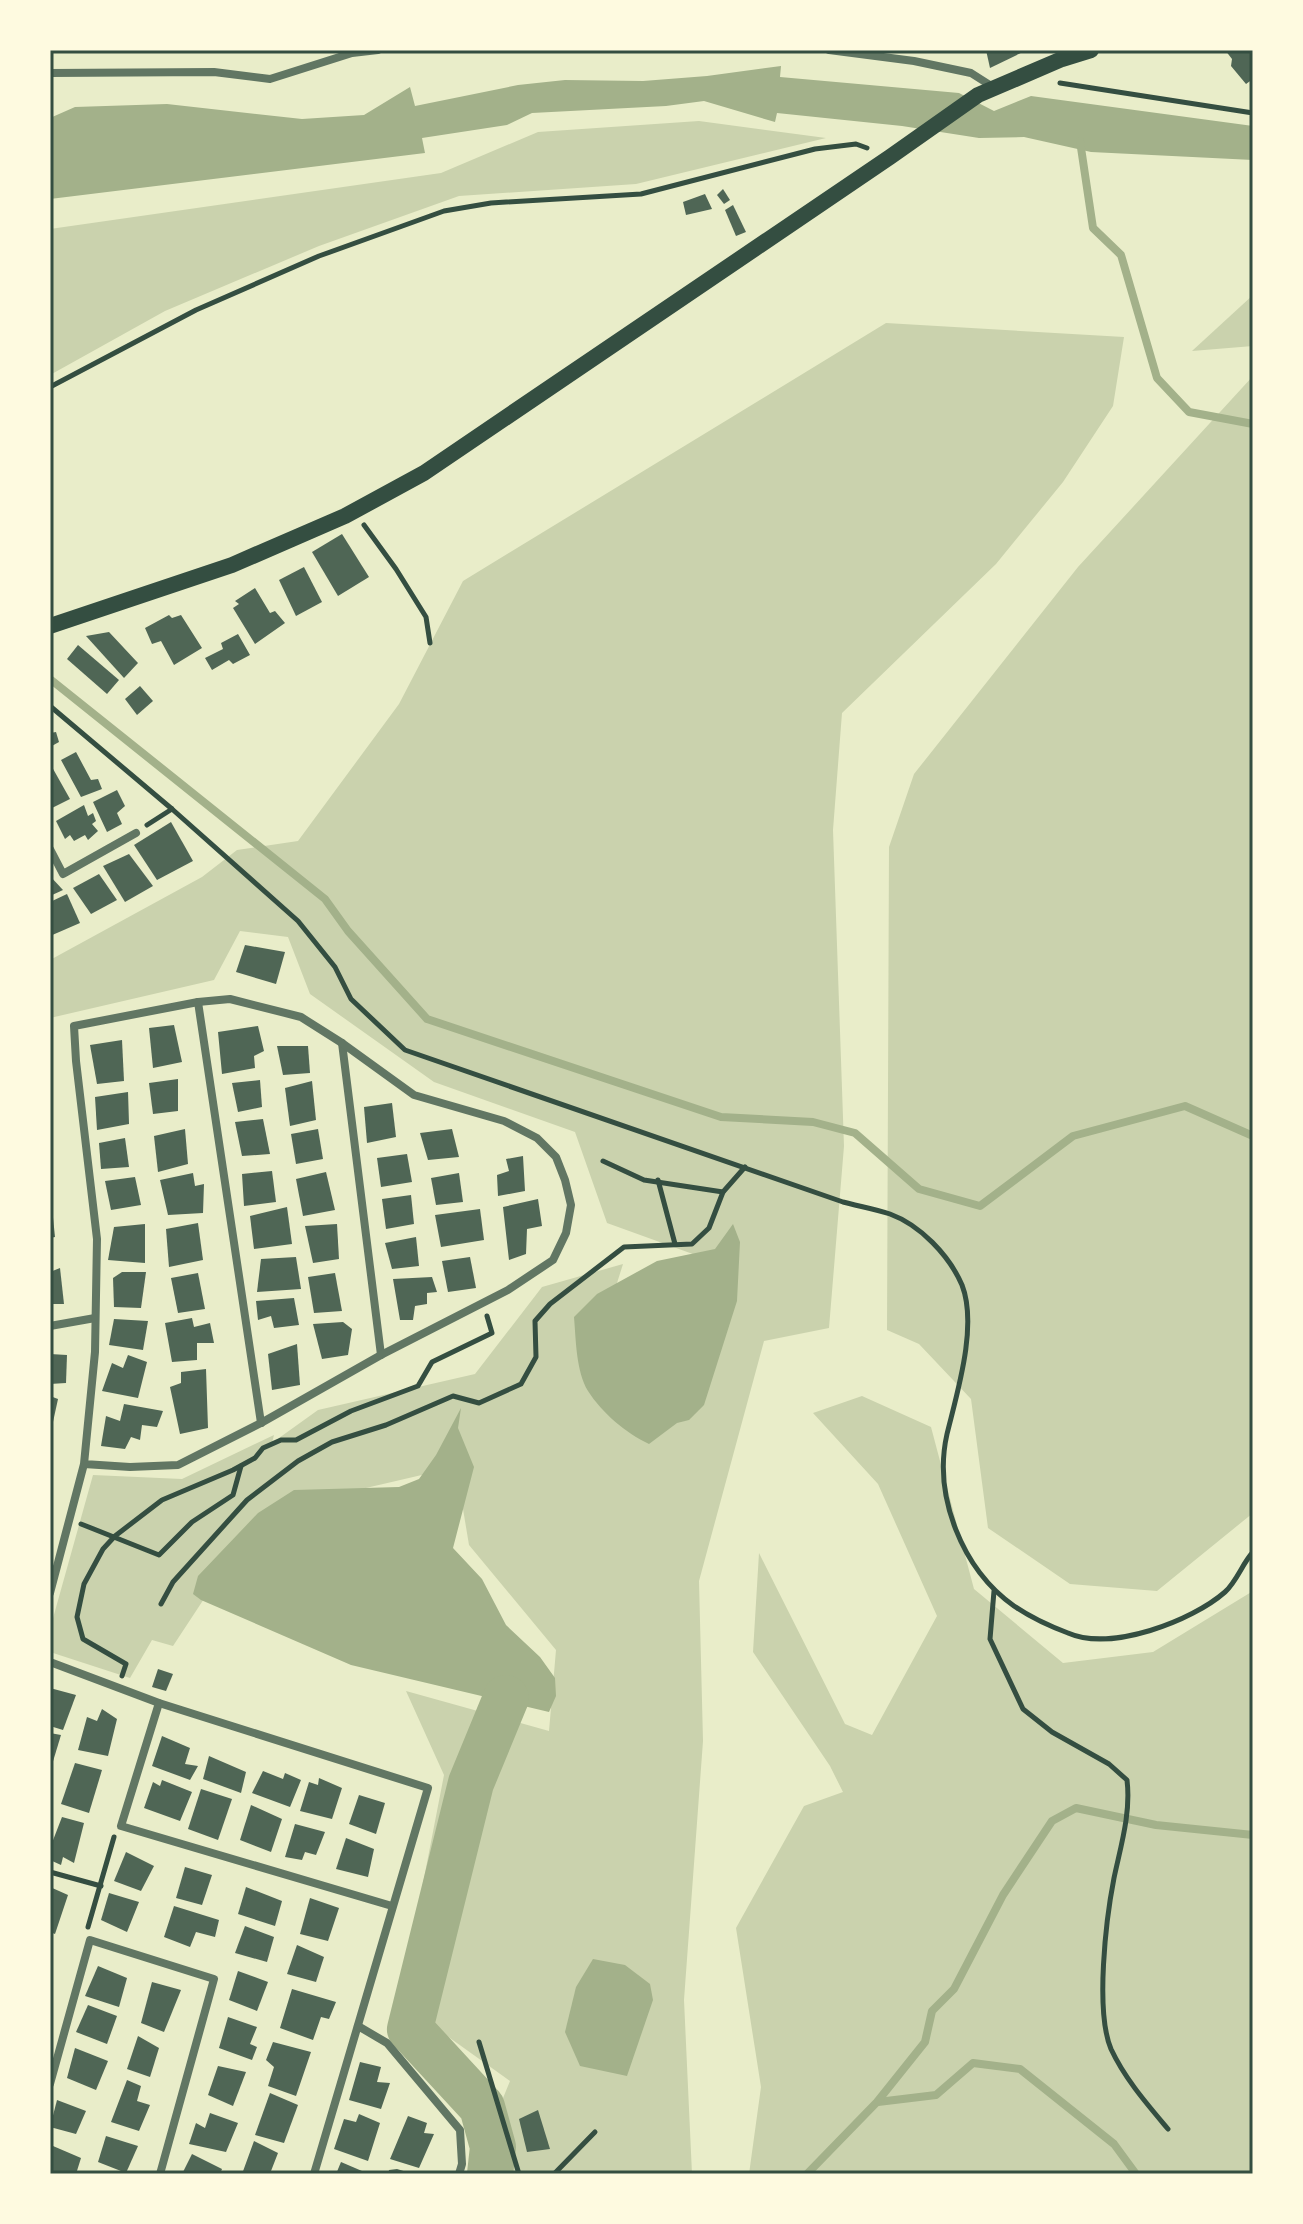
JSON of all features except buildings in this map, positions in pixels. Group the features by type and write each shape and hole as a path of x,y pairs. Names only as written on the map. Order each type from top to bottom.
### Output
{"main road":[{"path":"50,626 232,565 354,511 424,473 985,91 1091,50"}],"street":[{"path":"50,73 214,72 270,79 352,53 378,50"},
{"path":"829,50 914,61 971,73 985,91"},
{"path":"50,849 63,874 136,833"},
{"path":"50,1593 84,1464 95,1318 97,1239 74,1026 198,1002 230,999 301,1017 414,1095 504,1121 537,1138 556,1157 571,1205 566,1233 553,1260 508,1290 178,1465 130,1467 84,1464"},
{"path":"198,1002 261,1423"},
{"path":"342,1043 381,1355"},
{"path":"50,1326 95,1318"},
{"path":"50,1662 159,1703 428,1788 314,2174"},
{"path":"159,1703 121,1826 392,1906"},
{"path":"50,2084 90,1940 214,1979 160,2174"},
{"path":"358,2026 387,2043 460,2130 462,2164 459,2174"}],"path":[{"path":"1033,70 1059,83 1253,113"},
{"path":"50,387 196,310 319,256 444,211 491,203 641,194 856,144 890,157"},
{"path":"354,511 426,617 430,643"},
{"path":"50,706 298,921 335,967 351,999 405,1050 843,1202 892,1215 919,1230 950,1262 963,1288 967,1323 963,1372 946,1438 943,1472 949,1508 966,1554 994,1590 1015,1606 1078,1638 1101,1640 1127,1637 1205,1607 1229,1589 1253,1552"},
{"path":"136,833 172,809"},
{"path":"603,1161 644,1180 723,1192"},
{"path":"161,1604 173,1582 247,1500 298,1461 332,1442 386,1425 453,1396 479,1403 521,1384 536,1357 535,1321 550,1304 624,1247 692,1244 709,1228 723,1192 745,1167"},
{"path":"658,1180 675,1244"},
{"path":"118,1688 126,1664 83,1639 77,1617 84,1584 103,1549 115,1536 162,1500 255,1458 263,1448 281,1440 296,1440 351,1411 418,1386 432,1362 492,1333 483,1303"},
{"path":"69,1520 159,1555 192,1522 233,1495 241,1465"},
{"path":"994,1590 990,1639 1023,1709 1052,1732 1109,1764 1127,1780 1129,1801 1113,1886 1101,1991 1110,2047 1135,2090 1168,2129"},
{"path":"90,1940 88,1930 115,1835 121,1826"},
{"path":"50,1872 101,1886"},
{"path":"479,2042 519,2174"},
{"path":"554,2174 595,2132"}],"shaded area":[{"path":"781,66 780,77 959,93 994,111 1031,96 1253,126 1253,160 1091,152 1024,137 979,138 902,126 777,113 775,122 704,101 532,113 507,125 422,138 425,153 50,199 50,118 75,107 167,104 302,119 364,115 410,87 415,106 518,85 565,80 643,81"},
{"path":"699,121 826,138 636,184 459,196 319,246 165,311 50,375 50,229 441,173 538,132"},
{"path":"1253,295 1253,346 1192,351"},
{"path":"886,323 1124,337 1113,406 1063,482 996,564 842,713 833,830 844,1146 829,1328 764,1341 699,1581 703,1741 684,2000 692,2174 472,2174 510,2081 429,2023 405,1976 444,1775 406,1691 549,1731 556,1650 469,1545 456,1467 293,1505 219,1576 173,1646 152,1640 130,1678 50,1652 50,1629 93,1475 182,1479 274,1435 272,1443 318,1410 475,1374 542,1287 623,1264 600,1337 726,1266 607,1223 575,1132 434,1082 310,994 288,937 240,931 214,980 50,1018 50,960 202,877 237,850 298,841 399,704 463,581"},
{"path":"1253,376 1253,1513 1157,1591 1070,1584 988,1528 971,1399 919,1344 887,1330 889,847 914,774 1078,567"},
{"path":"733,1224 740,1242 737,1301 704,1405 689,1420 677,1423 649,1444 615,1422 588,1391 579,1365 574,1317 597,1294 657,1261 715,1249"},
{"path":"862,1396 931,1427 974,1589 1063,1663 1153,1652 1253,1591 1253,2174 749,2174 761,2087 736,1928 804,1806 843,1792 830,1766 753,1652 759,1553 845,1724 872,1735 937,1616 878,1484 813,1413"},
{"path":"461,1408 458,1428 474,1467 453,1548 482,1579 506,1625 540,1657 555,1678 556,1696 549,1712 351,1665 193,1594 198,1576 258,1513 294,1490 399,1487 419,1479 436,1455"},
{"path":"593,1959 625,1965 650,1984 653,2000 627,2076 580,2066 565,2032 576,1987"}],"waterway":[{"path":"1080,141 1093,228 1121,255 1157,378 1189,412 1253,424"},
{"path":"50,679 325,899 348,931 427,1019 721,1117 813,1122 855,1133 919,1189 980,1206 1073,1136 1185,1106 1253,1136"},
{"path":"490,2174 493,2147 482,2107 410,2029 471,1783 506,1698"},
{"path":"807,2174 877,2102 925,2042 932,2011 954,1989 1003,1895 1052,1821 1076,1808 1156,1825 1253,1835"},
{"path":"878,2102 936,2095 973,2063 1020,2069 1114,2144 1136,2174"}]}
